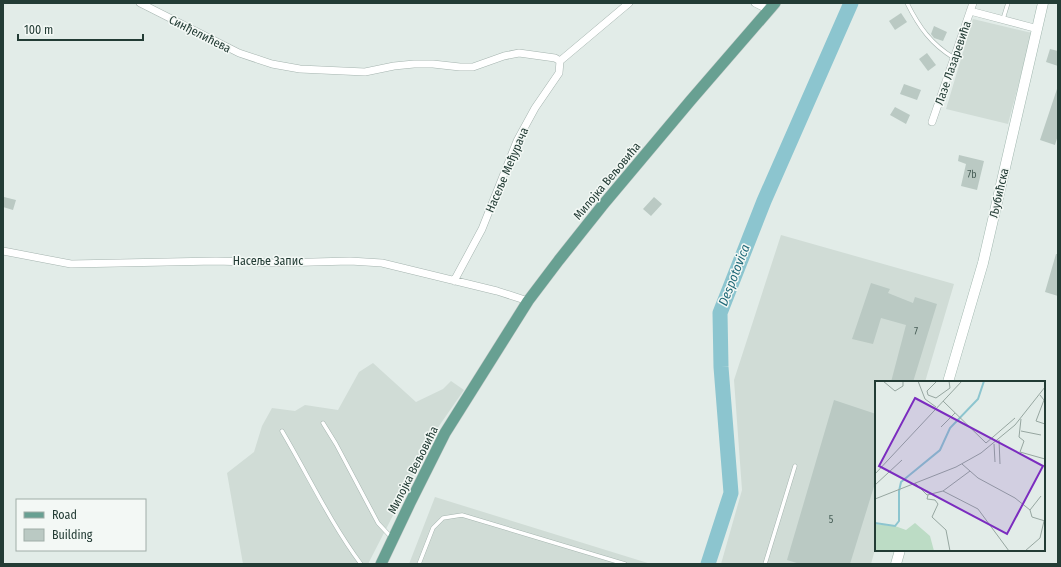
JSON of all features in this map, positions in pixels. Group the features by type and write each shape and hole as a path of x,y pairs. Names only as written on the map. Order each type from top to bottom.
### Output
{"main road":[{"name":"Милојка Вељовића","path":"381,564 445,433 528,301 602,206 772,7"}],"street":[{"name":"Синђелићева","path":"140,3 239,53 272,64 300,69 365,72 394,66 414,64 433,64 460,68 473,67 504,56 519,53 555,58 560,61"},
{"path":"560,61 629,3"},
{"path":"755,3 772,7"},
{"name":"Лазе Лазаревића","path":"932,122 973,3"},
{"name":"Љубићска","path":"948,381 983,264 1043,3"},
{"path":"970,11 1038,29"},
{"name":"Насеље Међурача","path":"454,281 482,229 517,141 535,108 559,73 560,61"},
{"name":"Насеље Запис","path":"3,251 71,264 216,261 277,263 350,261 382,263 497,291 528,301"},
{"path":"896,564 900,551"}],"lane":[{"path":"907,3 922,29 932,41 940,50 954,58"},
{"path":"1003,20 1008,3"},
{"path":"323,423 336,444 378,523 393,540"},
{"path":"282,431 338,529 361,564"},
{"path":"765,564 794,466"},
{"path":"419,564 433,528 443,518 462,515 626,564"}],"shaded area":[{"path":"973,19 1032,33 1008,124 946,109"},
{"path":"781,235 954,284 925,381 875,381 875,550 871,564 721,564 742,490 734,380"},
{"path":"373,363 416,402 443,389 451,381 464,390 439,426 368,564 243,564 227,473 254,452 262,426 272,408 295,411 305,405 338,410 359,372"},
{"path":"435,497 651,564 409,564"}],"building":[{"path":"901,13 907,22 895,30 889,21"},
{"path":"934,26 947,32 943,41 934,38 931,34"},
{"path":"1050,49 1058,51 1058,66 1046,62"},
{"path":"927,53 936,65 928,71 919,59"},
{"path":"904,84 921,90 917,100 900,94"},
{"path":"1057,89 1058,135 1055,145 1040,140"},
{"path":"895,107 910,115 906,124 890,115"},
{"path":"959,155 984,161 977,190 961,186 966,164 958,161"},
{"path":"4,197 16,200 13,210 3,207"},
{"path":"654,197 662,204 651,216 643,209"},
{"path":"1056,254 1058,254 1058,296 1045,292"},
{"path":"871,283 890,289 888,293 913,303 915,297 937,304 913,381 891,381 906,325 881,318 873,344 852,339"},
{"path":"834,400 875,414 875,483 850,564 800,564 787,560"}],"waterway":[{"name":"Despotovica","path":"708,564 731,493 721,367 720,313 764,201 851,3"}]}
